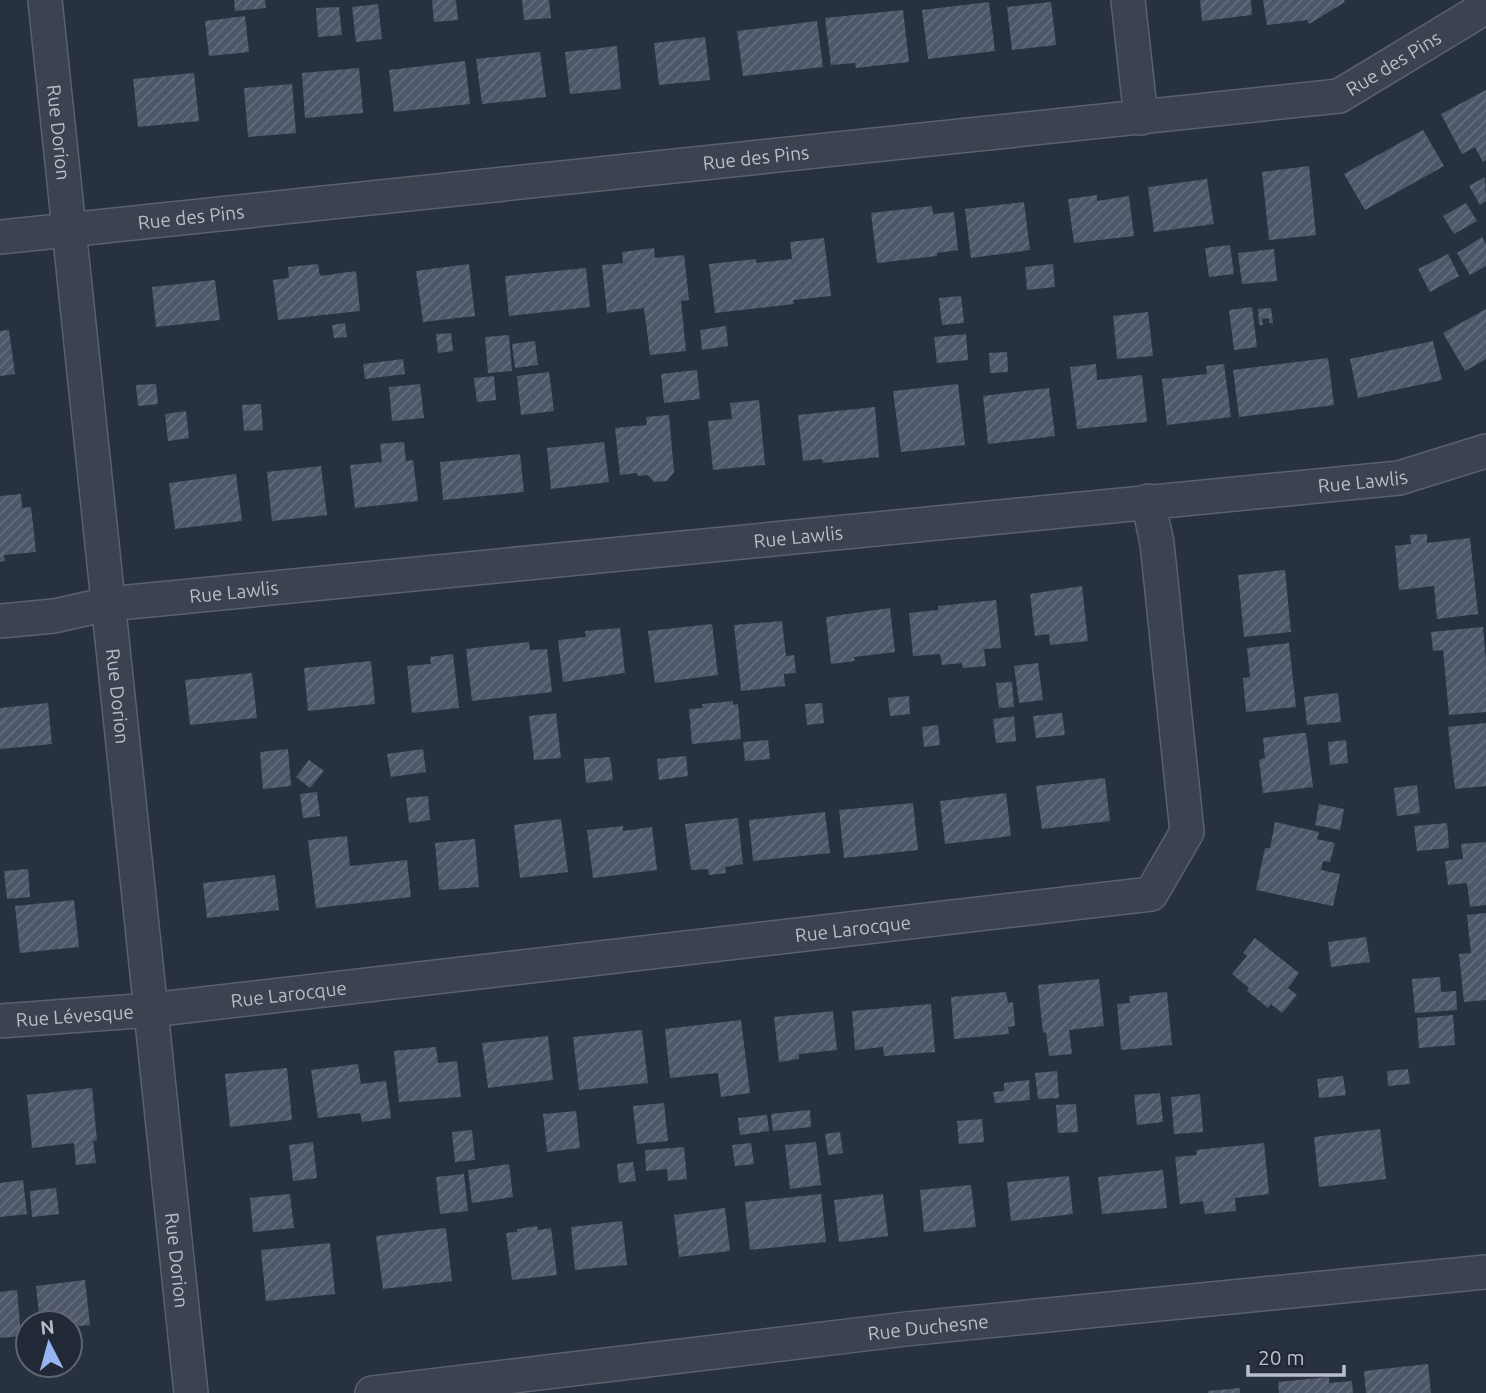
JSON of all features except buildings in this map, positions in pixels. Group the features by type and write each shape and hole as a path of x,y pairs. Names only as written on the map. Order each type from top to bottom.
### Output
{"street":[{"name":"Rue Dorion","path":"45,0 191,1393"},
{"path":"1128,0 1142,118"},
{"name":"Rue des Pins","path":"0,237 1339,96 1486,7"},
{"name":"Rue Lawlis","path":"108,604 1399,478 1486,451"},
{"name":"Rue Larocque","path":"151,1010 1151,894 1187,832 1157,543 1148,501"},
{"path":"0,621 54,616 108,604"},
{"name":"Rue Lévesque","path":"0,1021 151,1010"},
{"name":"Rue Duchesne","path":"372,1393 906,1329 1486,1272"}]}
